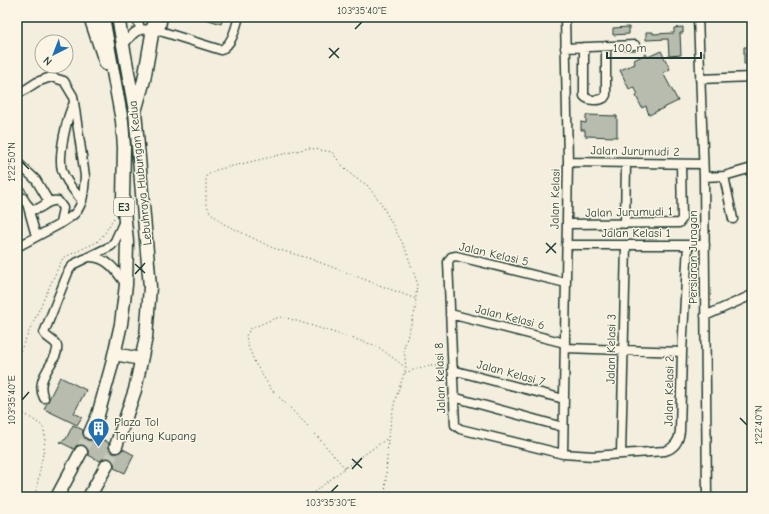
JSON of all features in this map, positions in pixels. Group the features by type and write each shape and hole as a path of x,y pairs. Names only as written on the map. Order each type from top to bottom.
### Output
{"highway":[{"path":"90,17 116,91"},
{"name":"Lebuhraya Hubungan Kedua","path":"90,433 98,415 114,354 121,324 126,285 127,242 123,200 124,147 122,121 103,17"},
{"name":"Lebuhraya Hubungan Kedua","path":"116,446 135,390 146,337 150,287 135,111 122,47 118,17"},
{"path":"135,111 157,30 155,17"},
{"path":"114,354 141,359"},
{"path":"57,497 81,452"},
{"path":"89,497 107,465"}],"street":[{"path":"137,17 140,29"},
{"path":"157,30 163,17"},
{"path":"122,47 134,32 140,29 157,30 221,50 230,42 239,17"},
{"name":"Jalan Kelasi","path":"563,454 568,162 565,17"},
{"name":"Persiaran Juragan","path":"698,17 704,177 707,497"},
{"path":"565,48 635,45"},
{"path":"584,47 584,96 588,99 601,100 606,95 606,46"},
{"path":"17,95 37,82 51,77 64,81 73,96 85,176 82,201 76,212 60,224 18,245"},
{"path":"700,79 752,77"},
{"path":"74,103 70,111 61,158 62,170 72,188 82,201"},
{"path":"17,162 36,180 49,202"},
{"name":"Jalan Jurumudi 2","path":"568,162 703,164"},
{"path":"625,224 626,163"},
{"name":"Jalan Jurumudi 1","path":"567,224 680,222 682,219 681,164"},
{"path":"704,177 724,176 752,168"},
{"path":"724,176 733,219"},
{"path":"22,198 28,207 36,236"},
{"path":"28,207 34,209 41,208 49,202 54,200 58,201 63,208 60,224"},
{"path":"44,398 42,393 42,380 56,351 56,346 54,341 44,333 67,279 69,270 74,264 105,249 115,241 125,220"},
{"name":"Jalan Kelasi 1","path":"566,245 705,245"},
{"name":"Jalan Kelasi 3","path":"621,454 626,245"},
{"name":"Jalan Kelasi 2","path":"563,454 593,456 665,451 671,449 676,444 680,431 682,352 688,245"},
{"name":"Jalan Kelasi 5","path":"450,314 448,262 453,256 566,283"},
{"path":"90,257 106,262 114,268 126,285"},
{"path":"705,316 752,295"},
{"name":"Jalan Kelasi 6","path":"450,314 565,345 624,350 682,352"},
{"name":"Jalan Kelasi 8","path":"450,314 454,421 457,428 563,454"},
{"name":"Jalan Kelasi 7","path":"452,370 564,399"},
{"path":"453,397 563,427"}],"path":[{"path":"385,497 388,438 395,400 406,368 404,348 414,311 416,299 417,282 406,248 381,203 367,185 354,177 340,163 332,152 309,148 216,170 206,176 206,204 210,212 222,223 273,248 308,258 416,299"},
{"path":"345,468 308,426 271,389 252,357 246,336 247,332 250,329 273,319 281,317 287,318 377,346 406,368"},
{"path":"404,374 426,366 441,366 452,370"},
{"path":"17,409 40,424 44,429 44,448 35,497"},
{"path":"308,497 345,468 388,438"}],"building":[{"path":"203,17 224,17 221,24"},
{"path":"629,27 629,34 613,35 613,28"},
{"path":"683,27 683,33 680,33 681,55 669,56 668,39 646,40 646,32 653,32 653,34 674,33 674,28"},
{"path":"744,47 752,47 752,64 744,64"},
{"path":"661,51 670,69 663,73 678,101 649,115 646,106 642,108 636,96 638,94 634,87 629,89 620,70 635,64 634,60 646,54 648,57"},
{"path":"586,115 617,116 617,137 585,136 585,130 581,130 581,122 586,123"},
{"path":"17,175 28,195 20,193 18,196 18,201 17,201"},
{"path":"60,377 86,390 74,413 82,417 77,425 44,409"},
{"name":"Plaza Tol Tanjung Kupang","path":"73,425 83,430 83,434 87,440 91,440 97,436 109,443 109,448 113,453 118,453 123,449 134,455 125,473 114,468 114,462 110,458 104,458 100,461 88,455 88,448 84,445 77,445 74,449 60,442 66,439"}],"tunnel":[{"path":"17,188 23,198"},
{"path":"81,452 90,433"},
{"path":"107,465 116,446"}],"place":[{"name":"Plaza Tol Tanjung Kupang","path":"99,448"}]}
